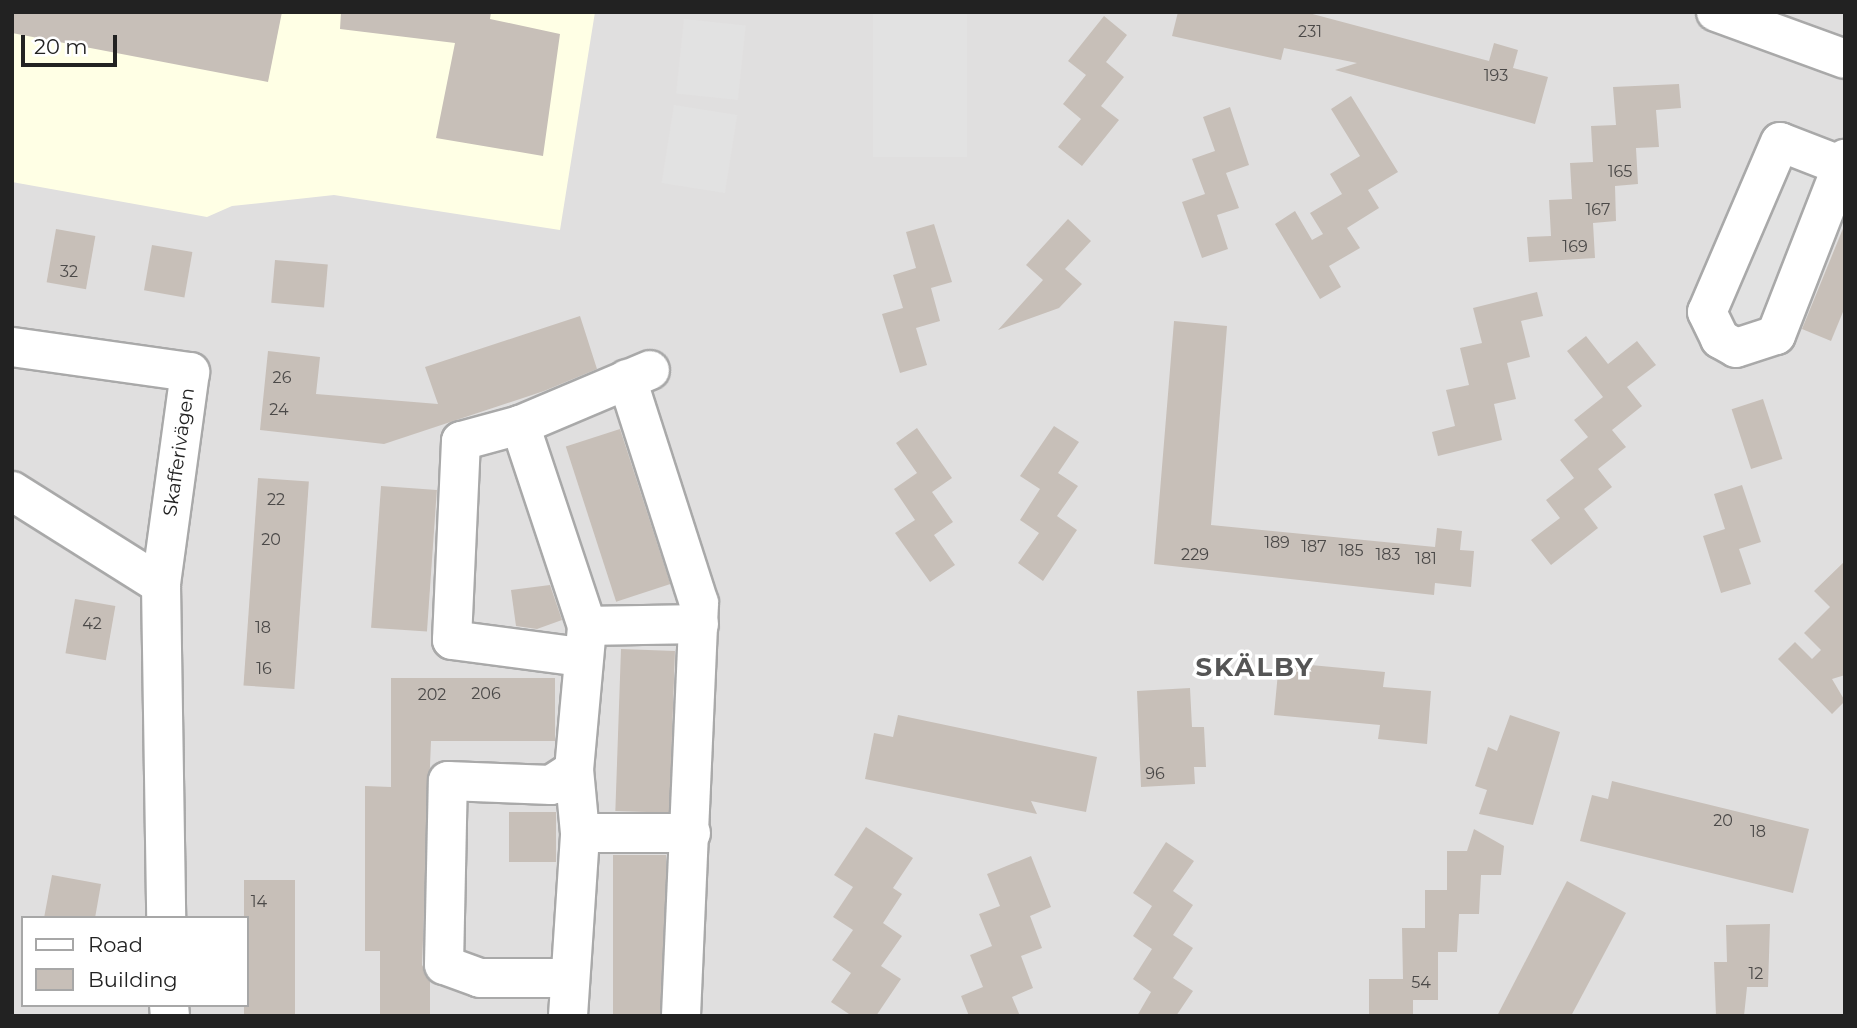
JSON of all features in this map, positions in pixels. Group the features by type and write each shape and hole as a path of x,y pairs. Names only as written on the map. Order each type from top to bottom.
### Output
{"street":[{"path":"1716,12 1845,59"},
{"path":"1780,142 1843,163 1776,335 1736,348 1720,338 1707,312 1780,142"},
{"name":"Skafferivägen","path":"12,347 190,372 161,585 166,916"},
{"path":"681,1016 691,834 699,624 699,603 638,374 520,425 461,440 452,640 584,642 699,624"},
{"path":"520,425 584,642 573,770 580,833 568,1016"},
{"path":"12,491 161,585"},
{"path":"569,978 480,978 444,965 448,781 551,785 573,770"},
{"path":"580,833 691,834"}],"shaded area":[{"path":"12,12 1845,12 1845,1016 12,1016"},
{"path":"12,12 595,12 560,230 334,195 232,206 207,217 12,182"},
{"path":"873,12 967,12 967,157 873,157"},
{"path":"684,19 746,25 738,100 676,94"},
{"path":"674,105 737,115 725,193 662,183"},
{"path":"1769,120 1845,148 1845,201 1789,349 1693,305"}],"building":[{"path":"12,12 282,12 268,82 12,33"},
{"path":"341,12 491,12 490,19 560,34 543,156 436,138 455,43 340,29"},
{"path":"1178,12 1305,12 1489,61 1494,43 1518,50 1513,68 1548,77 1535,124 1335,70 1357,63 1284,48 1281,60 1172,36"},
{"path":"1104,16 1127,35 1106,62 1124,77 1101,106 1119,120 1082,166 1058,147 1081,119 1063,104 1086,75 1068,61"},
{"path":"1679,84 1681,108 1656,110 1659,147 1636,148 1638,184 1615,186 1616,221 1593,223 1595,258 1529,262 1527,237 1551,236 1549,200 1572,199 1570,163 1593,162 1591,126 1616,125 1613,87"},
{"path":"1351,96 1398,172 1368,190 1379,208 1347,228 1360,248 1329,266 1341,287 1320,299 1275,224 1295,211 1312,240 1323,234 1310,213 1342,194 1330,174 1360,156 1331,109"},
{"path":"1230,107 1249,165 1226,173 1239,208 1217,215 1228,249 1202,258 1182,202 1205,194 1192,159 1215,151 1203,117"},
{"path":"1068,219 1091,241 1065,269 1082,284 1059,308 998,330 1043,280 1026,265"},
{"path":"934,224 952,282 931,288 940,321 916,328 927,365 900,373 882,314 903,308 893,275 916,268 906,232"},
{"path":"1844,226 1845,307 1831,341 1802,329"},
{"path":"56,229 95,236 86,289 47,282"},
{"path":"152,245 192,252 184,297 144,290"},
{"path":"275,260 328,265 324,307 271,303"},
{"path":"1537,292 1543,316 1521,321 1530,357 1507,363 1516,399 1494,404 1502,440 1438,456 1432,432 1455,426 1446,390 1469,385 1460,348 1482,343 1473,308"},
{"path":"580,316 597,369 544,391 384,444 260,430 268,351 320,357 316,394 438,404 425,367"},
{"path":"1174,321 1227,326 1211,525 1435,547 1437,528 1462,531 1460,550 1474,551 1471,587 1435,583 1434,595 1154,564"},
{"path":"1586,336 1608,364 1637,341 1656,365 1627,387 1642,406 1612,430 1626,447 1598,469 1612,487 1584,509 1598,528 1551,565 1531,540 1560,518 1546,500 1574,478 1560,460 1588,437 1574,420 1603,397 1567,351"},
{"path":"1763,399 1782,459 1751,469 1732,409"},
{"path":"1054,426 1079,442 1058,473 1078,486 1057,516 1077,530 1043,581 1018,563 1039,533 1020,520 1040,489 1020,476"},
{"path":"917,428 952,478 932,492 953,522 934,535 955,565 930,582 895,533 915,520 894,489 917,473 896,443"},
{"path":"620,429 670,584 616,602 566,447"},
{"path":"258,478 309,482 294,689 243,685"},
{"path":"1742,485 1761,542 1739,549 1751,584 1721,593 1703,536 1725,529 1714,494"},
{"path":"381,486 437,490 427,632 371,628"},
{"path":"1845,561 1845,675 1832,679 1845,701 1832,714 1778,659 1795,642 1812,659 1821,650 1804,633 1830,607 1814,591"},
{"path":"550,585 562,620 537,629 516,626 511,590"},
{"path":"75,599 115,606 106,660 65,653"},
{"path":"621,649 675,651 669,813 615,811"},
{"path":"1279,662 1385,672 1383,687 1431,691 1427,744 1378,739 1380,725 1274,715"},
{"path":"391,678 555,678 555,741 431,741 422,965 430,980 430,1016 380,1016 380,951 365,951 365,786 391,787"},
{"path":"1190,688 1192,727 1204,727 1206,767 1194,767 1195,784 1141,787 1137,691"},
{"path":"898,715 1097,757 1086,812 1031,801 1037,814 865,779 874,733 893,737"},
{"path":"1510,715 1560,732 1533,825 1479,814 1487,790 1475,786 1488,747 1497,751"},
{"path":"1612,781 1809,829 1793,893 1580,841 1592,795 1608,799"},
{"path":"509,812 556,812 556,862 509,862"},
{"path":"866,827 913,858 893,888 902,894 883,923 902,936 881,966 901,979 876,1016 852,1016 831,1002 851,973 832,960 853,930 833,917 853,887 834,875"},
{"path":"1474,829 1504,846 1501,875 1481,875 1479,914 1459,914 1457,952 1438,952 1438,1000 1413,1000 1413,1016 1369,1016 1369,979 1403,979 1402,928 1425,928 1425,890 1447,890 1447,851 1467,851"},
{"path":"1166,842 1194,861 1173,891 1193,905 1173,935 1193,948 1173,978 1193,991 1176,1016 1137,1016 1151,992 1133,979 1152,949 1133,936 1152,906 1133,893"},
{"path":"613,855 666,855 666,1016 613,1016"},
{"path":"1031,856 1051,907 1030,916 1042,948 1021,956 1033,988 1012,997 1020,1016 969,1016 961,996 983,987 970,955 992,946 979,914 1000,906 987,874"},
{"path":"52,875 101,884 95,916 44,916"},
{"path":"244,880 295,880 295,1016 244,1016 244,1007 248,1007 248,916 244,916"},
{"path":"1567,881 1626,913 1571,1016 1497,1016"},
{"path":"1770,924 1768,987 1747,987 1744,1016 1716,1016 1714,962 1727,962 1726,925"}],"district":[{"name":"SKÄLBY","path":"1255,668"}]}
